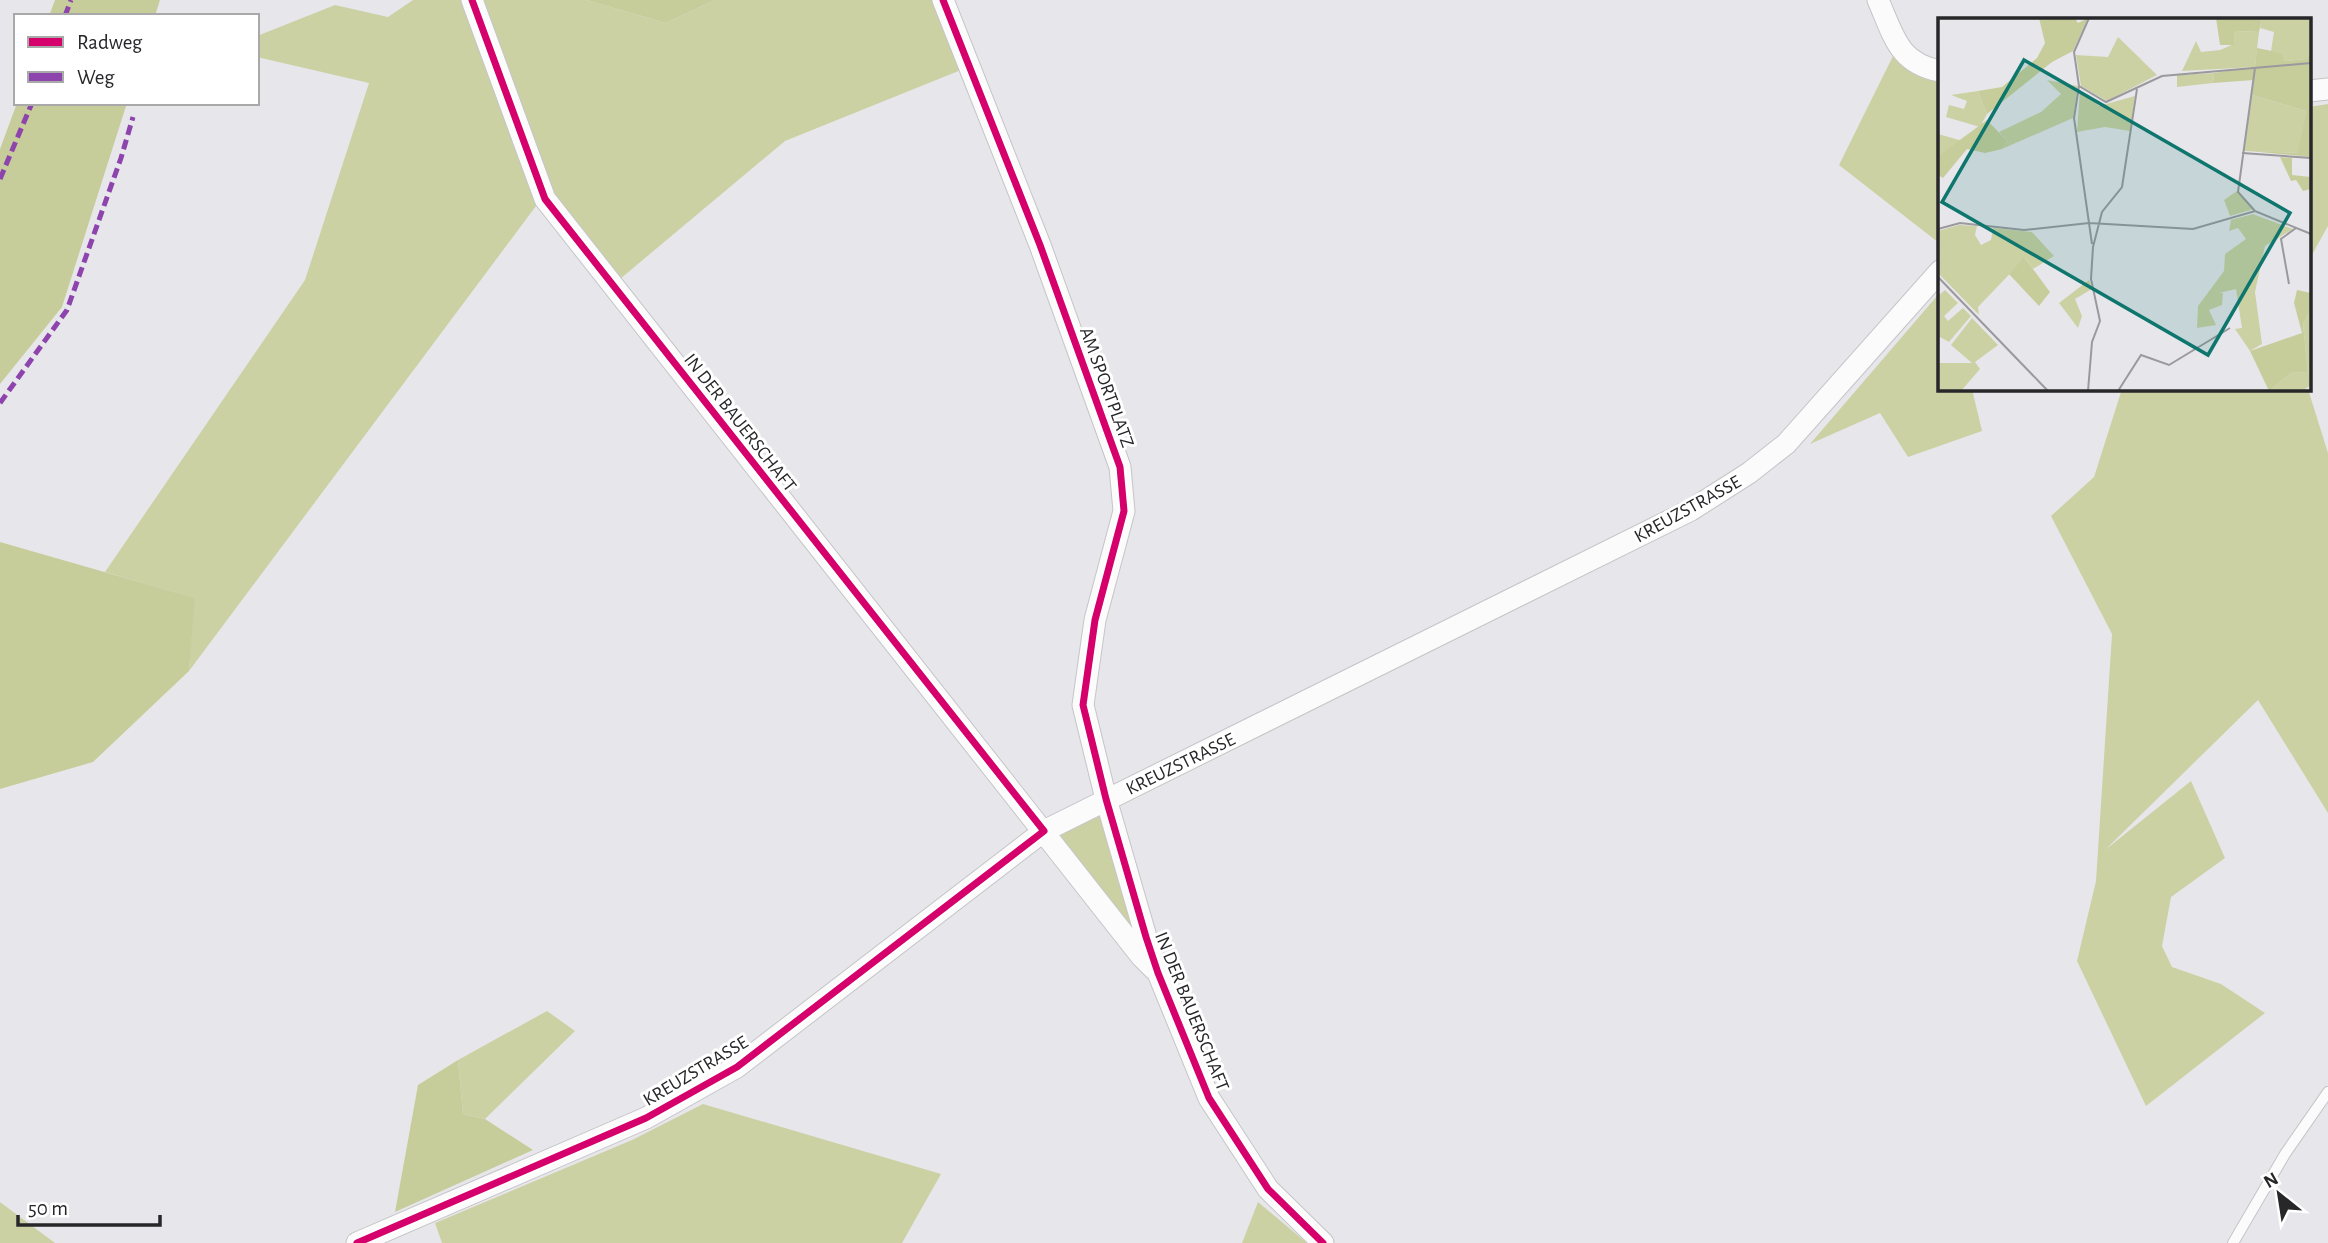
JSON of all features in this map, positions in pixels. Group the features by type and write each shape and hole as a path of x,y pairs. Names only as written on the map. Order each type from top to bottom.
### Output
{"street":[{"name":"IN DER BAUERSCHAFT","path":"472,0 545,199 1141,956 1158,973"},
{"name":"AM SPORTPLATZ","path":"943,0 1040,245 1121,467 1124,510 1096,620 1083,705 1106,799"},
{"path":"1878,0 1905,57 1923,68 1938,71"},
{"path":"2310,91 2328,89"},
{"name":"KREUZSTRASSE","path":"357,1243 646,1118 737,1067 1044,831 1691,510 1749,473 1786,444 1938,273"},
{"name":"IN DER BAUERSCHAFT","path":"1106,799 1158,973 1209,1098 1268,1189 1323,1243"}],"lane":[{"path":"2233,1243 2285,1154 2328,1092"}],"green space":[{"path":"55,0 160,0 156,14 50,14"},
{"path":"413,0 465,0 539,202 189,671 194,598 105,572 305,280 369,83 259,57 259,35 335,5 388,17"},
{"path":"481,0 586,0 666,23 715,0 933,0 961,70 785,141 620,279 552,197"},
{"path":"586,0 715,0 666,23"},
{"path":"1893,56 1925,74 1938,77 1938,242 1839,165"},
{"path":"2328,104 2328,226 2310,258 2310,107"},
{"path":"16,105 126,105 62,307 0,384 0,149"},
{"path":"1938,296 1938,390 1972,390 1982,431 1908,457 1880,413 1810,444"},
{"path":"2122,390 2308,390 2328,453 2328,813 2258,700 2105,850 2191,781 2225,858 2171,897 2162,946 2172,967 2221,984 2265,1013 2146,1106 2077,961 2096,881 2112,634 2051,516 2094,477"},
{"path":"0,542 195,598 189,671 93,762 0,789"},
{"path":"1101,815 1138,931 1133,934 1060,835"},
{"path":"547,1011 575,1031 485,1119 463,1114 458,1060"},
{"path":"458,1060 463,1114 485,1119 533,1150 395,1212 418,1085"},
{"path":"703,1104 941,1174 902,1243 442,1243 435,1223 632,1140"},
{"path":"0,1202 55,1243 0,1243"},
{"path":"1258,1202 1307,1243 1242,1243"}],"marked path":[{"path":"66,14 71,0"},
{"path":"0,179 31,105"},
{"path":"0,403 67,310 133,117"}],"cycle path":[{"path":"357,1243 646,1118 737,1067 1044,831 545,199 472,0"},
{"path":"943,0 1040,245 1120,467 1124,511 1095,620 1083,705 1106,799 1146,937 1209,1098 1268,1189 1323,1243"}]}
